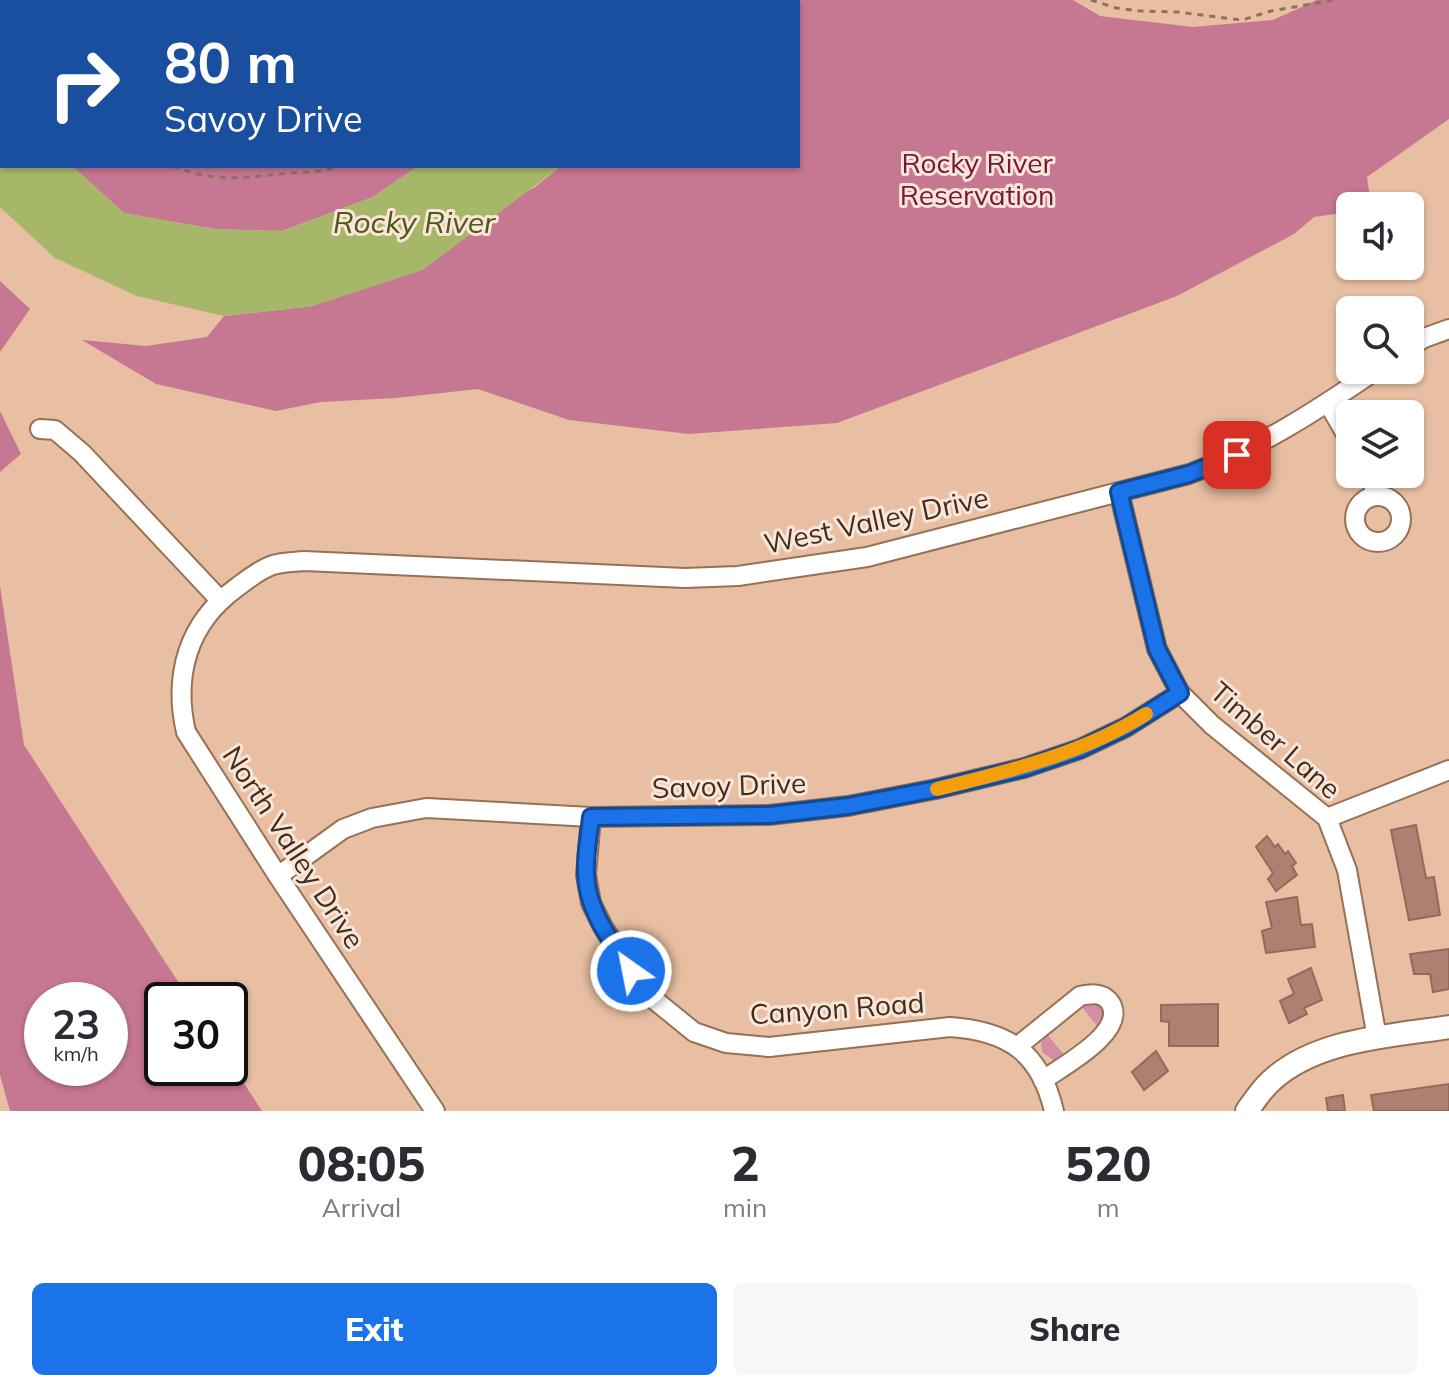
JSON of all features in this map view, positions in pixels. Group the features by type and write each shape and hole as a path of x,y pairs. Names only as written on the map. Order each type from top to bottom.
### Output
{"street":[{"path":"1424,338 1449,329"},
{"name":"West Valley Drive","path":"220,600 249,578 274,565 304,561 685,578 738,576 867,557 1189,474 1282,432 1356,384"},
{"path":"1328,403 1336,417"},
{"path":"40,429 55,430 82,453 220,600"},
{"path":"1374,488 1377,495"},
{"name":"Timber Lane","path":"1119,492 1157,649 1180,693 1212,725 1327,818 1347,870 1377,1038"},
{"name":"North Valley Drive","path":"220,600 192,636 183,678 181,707 186,732 435,1111"},
{"name":"Savoy Drive","path":"278,876 343,829 372,818 426,808 591,817 769,815 848,806 936,789 1024,768 1080,749 1126,727 1180,693"},
{"path":"1327,818 1449,770"},
{"name":"Canyon Road","path":"591,817 586,875 591,903 646,993 694,1032 726,1043 769,1047 950,1027 974,1029 1018,1046"},
{"path":"1043,1080 1106,1034 1113,1022 1113,1010 1102,995 1092,993 1080,996 1018,1046 1033,1061 1054,1111"},
{"path":"1247,1111 1271,1081 1302,1060 1336,1047 1449,1027"}],"path":[{"path":"1091,0 1116,8 1242,20 1271,11 1334,0"},
{"path":"179,168 223,180 309,173 332,168"}],"shaded area":[{"path":"1096,1003 1104,1011 1105,1017 1099,1028 1081,1006"},
{"path":"1046,1033 1065,1056 1059,1061 1042,1052 1041,1044"}],"green space":[{"name":"Rocky River Reservation","path":"800,0 1073,0 1100,16 1193,27 1273,20 1317,0 1449,0 1449,119 1367,177 1369,192 1336,192 1336,214 1314,217 1294,234 1177,296 837,423 689,434 569,420 478,389 321,402 276,411 156,384 82,340 146,346 207,337 224,316 313,306 535,187 559,168 800,168"},
{"path":"74,168 415,168 373,197 282,231 214,229 124,213"},
{"path":"0,281 30,309 0,352"},
{"path":"0,411 21,454 0,472"},
{"path":"0,586 24,745 178,982 144,982 144,1086 246,1086 262,1111 10,1111 0,1075"}],"water":[{"name":"Rocky River","path":"0,168 74,168 124,213 214,229 282,231 373,197 415,168 558,168 423,270 313,306 224,316 137,296 55,258 0,207"}],"building":[{"path":"1416,825 1426,878 1434,877 1440,915 1409,920 1391,830"},
{"path":"1267,836 1275,847 1278,844 1285,854 1288,851 1296,863 1292,866 1297,875 1276,891 1268,879 1273,873 1256,847"},
{"path":"1297,897 1301,925 1312,924 1315,947 1266,953 1262,931 1272,928 1266,902"},
{"path":"1449,949 1449,989 1433,992 1430,974 1414,974 1410,954"},
{"path":"1311,968 1322,1000 1304,1008 1307,1014 1289,1023 1280,1001 1294,994 1288,979"},
{"path":"1218,1004 1218,1046 1169,1046 1169,1022 1161,1021 1161,1005"},
{"path":"1156,1051 1168,1071 1144,1090 1132,1072"},
{"path":"1449,1084 1449,1111 1374,1111 1371,1095"},
{"path":"1343,1095 1345,1111 1328,1111 1326,1098"}],"slow traffic":[{"path":"937,789 1024,768 1080,749 1146,714"}],"route":[{"path":"631,971 591,903 586,875 591,817 769,815 848,806 936,789 1024,768 1080,749 1126,727 1180,693 1157,649 1119,492 1189,474 1237,455"}]}
